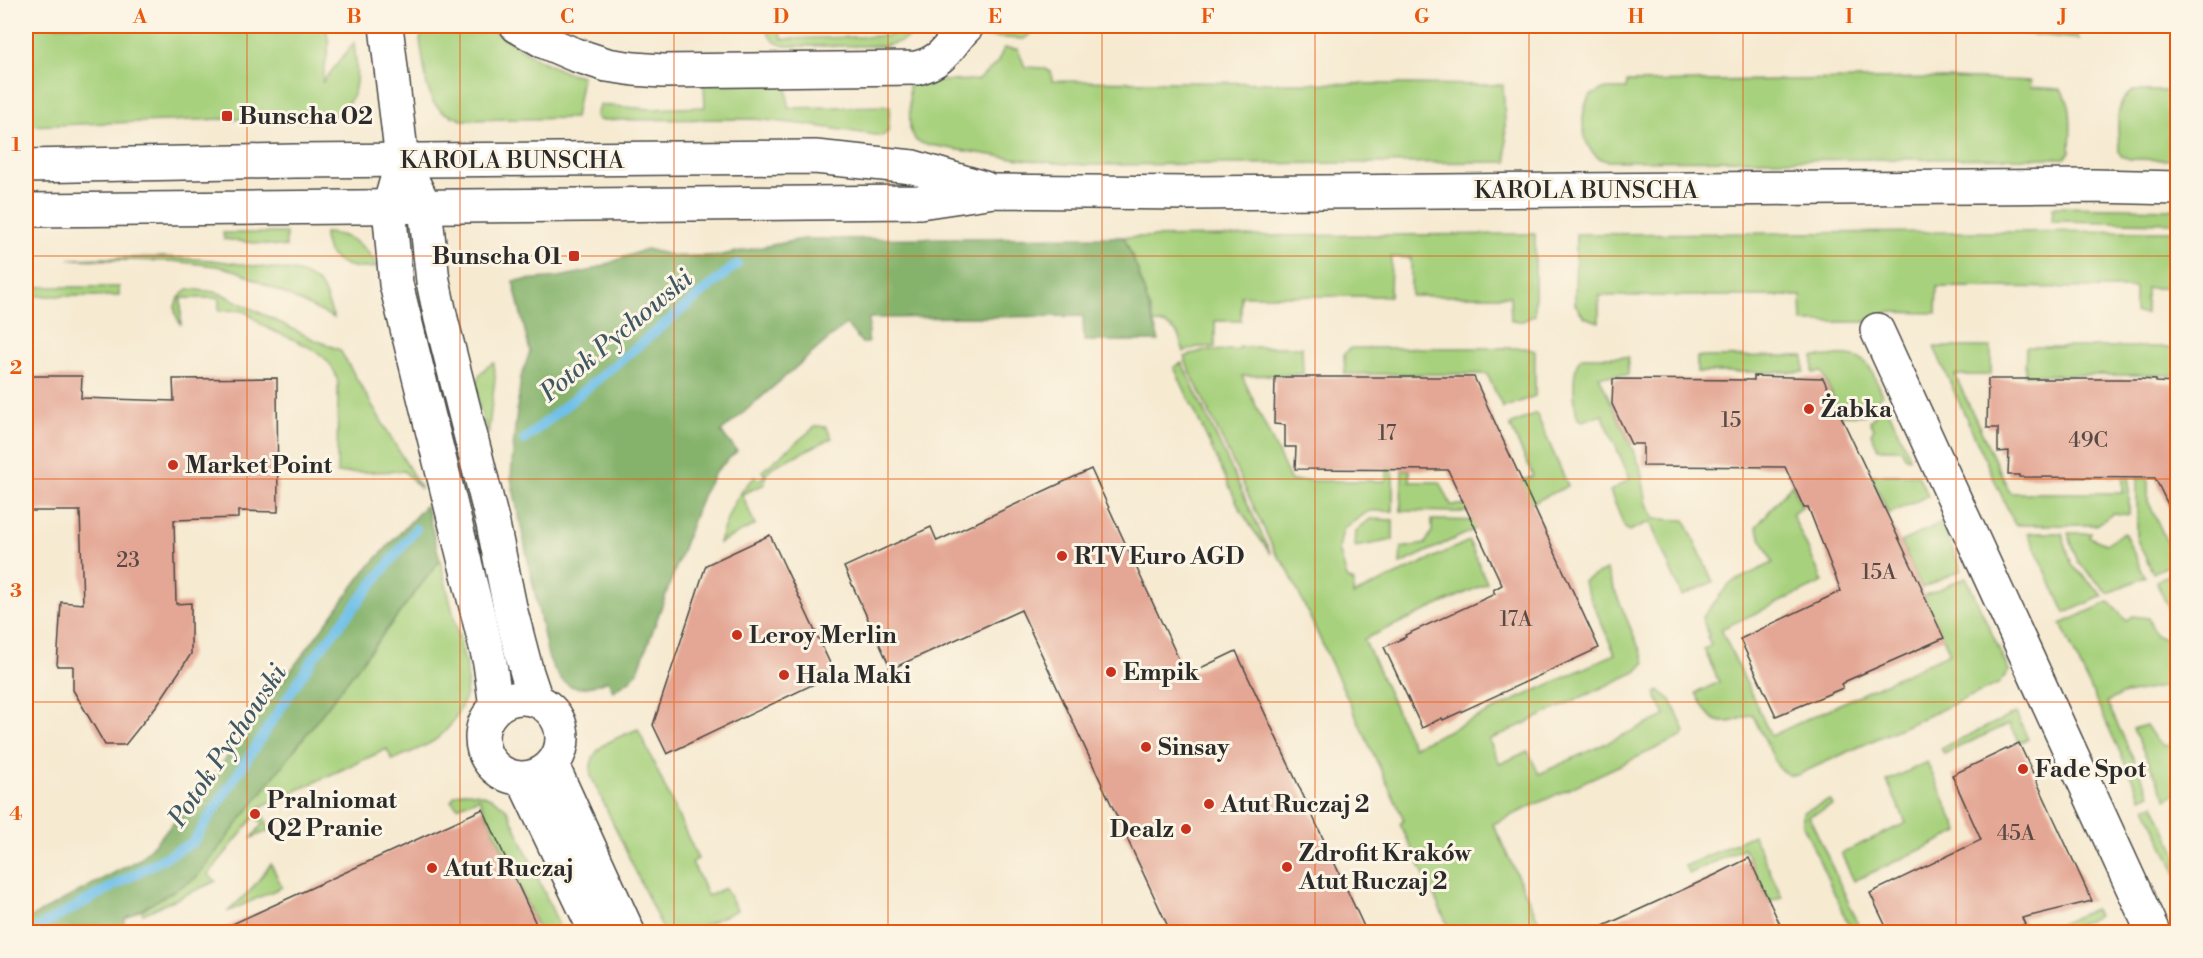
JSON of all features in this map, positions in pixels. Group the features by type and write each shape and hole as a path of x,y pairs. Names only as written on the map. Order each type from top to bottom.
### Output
{"main road":[{"path":"386,26 402,160 425,207 433,281 441,319 493,524 526,673 536,700"},
{"path":"517,26 559,49 607,65 662,71 917,68 932,62 948,51 967,26"},
{"name":"KAROLA BUNSCHA","path":"26,166 815,157 913,167 994,191"},
{"path":"402,160 389,207 396,284 488,652 496,707"},
{"name":"KAROLA BUNSCHA","path":"26,210 920,202 994,191 1199,193 2094,186 2178,188"},
{"path":"1877,330 2153,933"},
{"path":"517,698 536,700 552,711 561,726 562,747 559,756 552,765 535,776 523,779 510,777 490,762 484,751 482,733 485,723 496,707 506,701 517,698"},
{"path":"552,765 628,933"},
{"path":"523,779 596,933"}],"green space":[{"path":"26,26 326,26 329,44 322,83 354,43 356,80 351,99 335,115 322,122 223,119 26,126"},
{"path":"430,26 448,28 449,26 486,26 539,60 565,72 582,76 575,118 462,120 443,112 433,102 427,86 420,40 423,31"},
{"path":"766,26 778,26 782,39 888,36 905,26 925,26 902,41 885,46 785,46 772,39"},
{"path":"989,26 1041,26 1024,39 984,37 981,32"},
{"path":"2025,26 2070,26 2079,39 2015,33 2027,28"},
{"path":"1004,48 1018,49 1025,67 1044,68 1051,72 1052,81 1503,85 1507,162 1088,165 1006,157 916,141 910,129 909,82 978,80 997,63"},
{"path":"1947,78 2031,81 2030,87 2060,89 2065,95 2070,110 2070,152 2064,158 1607,161 1592,152 1584,134 1584,114 1590,96 1603,89 1626,89 1627,82"},
{"path":"787,82 788,108 890,106 888,132 882,136 755,119 599,120 596,116 599,105 650,109 705,107 704,83"},
{"path":"2133,91 2177,91 2177,160 2130,159 2121,156 2119,109 2126,96"},
{"path":"2053,207 2177,209 2177,223 2052,221"},
{"path":"2177,231 2177,288 2146,288 2146,314 2135,313 2135,288 1937,287 1936,313 1887,312 1864,322 1802,322 1801,296 1599,296 1599,322 1584,317 1575,304 1576,234"},
{"path":"223,233 286,233 286,247 224,239"},
{"path":"324,233 341,235 356,242 368,252 377,267 358,268 341,263 329,252"},
{"path":"1535,234 1535,315 1523,321 1511,321 1510,296 1411,296 1411,258 1391,257 1390,296 1241,296 1241,321 1215,321 1215,347 1197,347 1184,352 1175,331 1167,325 1154,323 1138,271 1124,237"},
{"path":"1124,237 1138,271 1159,341 1084,341 1083,316 869,318 868,343 862,343 846,324 721,432 737,451 716,471 702,496 638,671 630,680 613,691 608,680 578,688 570,686 558,676 548,656 511,478 521,377 530,352 513,281 559,277 589,271 646,249 675,256 716,256 803,239"},
{"path":"164,257 211,260 298,272 320,285 334,318 237,271 217,266 172,261 69,259"},
{"path":"26,287 119,287 119,296 26,296"},
{"path":"188,289 224,295 340,350 421,489 404,471 337,473 338,384 328,361 308,347 262,325 246,312 219,311 219,298 181,298 181,324 175,309 177,301"},
{"path":"1239,347 1302,347 1303,374 1242,376 1291,481 1386,481 1387,470 1393,469 1393,511 1369,511 1343,529 1339,549 1347,578 1354,582 1353,595 1469,541 1487,583 1364,639 1413,747 1615,654 1583,581 1606,570 1645,662 1636,672 1489,740 1500,764 1528,751 1539,774 1665,716 1655,693 1659,691 1671,700 1685,732 1683,736 1493,824 1544,932 1451,932 1400,824 1404,820 1287,568 1275,552 1187,365 1185,357 1201,351 1239,350"},
{"path":"1934,347 1991,347 1991,375 1955,375 2010,493 2123,493 2123,477 2129,477 2129,515 2114,513 2096,525 2015,525"},
{"path":"2026,347 2177,347 2177,375 2025,375"},
{"path":"1351,348 1526,348 1535,351 1535,396 1503,408 1487,374 1345,374 1344,354"},
{"path":"1804,356 1804,372 1697,372 1697,357"},
{"path":"1850,356 1863,361 1872,372 1882,395 1865,415 1841,415 1822,372 1813,373 1813,357"},
{"path":"1582,357 1628,357 1628,375 1599,376 1640,466 1647,504 1655,519 1685,520 1713,582 1682,596 1650,522 1629,531 1625,528 1610,491 1630,479 1602,414 1583,421 1578,419 1574,396 1574,377 1578,362"},
{"path":"494,363 495,378 488,435 479,405 477,385 485,369"},
{"path":"1182,363 1271,554 1239,507 1174,367"},
{"path":"1885,403 1910,458 1905,457 1901,449 1878,449 1871,433 1874,429 1870,421"},
{"path":"1536,413 1568,486 1511,513 1401,511 1402,470 1410,470 1410,482 1440,482 1451,505 1471,505 1533,476 1510,425"},
{"path":"816,426 826,427 832,438 772,467 766,474 765,484 742,494 755,525 719,543 728,515 742,491 755,477 759,480 765,475 762,471"},
{"path":"1871,475 1918,475 1928,496 1889,514"},
{"path":"2137,478 2148,478 2148,501 2176,562 2153,573 2137,540"},
{"path":"1792,484 1802,508 1792,514 1823,582 1721,629 1771,736 1950,653 1924,596 1966,577 2009,671 1998,684 1797,775 1789,775 1779,769 1752,714 1731,721 1717,721 1706,711 1696,693 1719,682 1704,649 1711,645 1702,618 1730,583 1773,563 1756,527"},
{"path":"426,505 440,560 196,878 125,919 124,932 26,932 26,920 140,859 195,800 364,572"},
{"path":"1370,519 1393,520 1393,540 1355,547 1356,531"},
{"path":"1432,520 1493,521 1400,564 1401,548 1425,544 1432,531"},
{"path":"1940,523 1962,570 1922,588 1901,542"},
{"path":"2124,532 2145,577 2108,593 2078,562 2068,533 2091,533 2089,537 2106,544"},
{"path":"2028,533 2062,533 2072,565 2103,596 2065,613"},
{"path":"440,560 467,677 463,702 448,728 433,741 414,751 392,760 387,749 260,807 270,830 252,838 263,823 254,817 208,875 216,881 143,914 141,910 196,878"},
{"path":"2177,571 2177,627 2156,581"},
{"path":"2109,602 2126,620 2132,616 2148,618 2156,635 2171,643 2177,661 2177,684 2121,695 2107,702 2150,794 2141,798 2061,624"},
{"path":"2016,713 2028,739 2019,743 2009,724 1944,754 1941,748"},
{"path":"2146,725 2163,746 2177,744 2177,793 2166,799 2133,729"},
{"path":"638,729 698,859 692,862 708,896 725,888 737,910 690,932 664,932 591,776 593,757 598,750 612,740"},
{"path":"1927,762 1959,832 1854,881 1841,853 1906,823 1887,781"},
{"path":"463,792 488,797 508,811 562,932 540,932 479,798 458,807 451,801 455,795"},
{"path":"1830,800 1833,805 1809,816 1862,932 1852,932 1803,825 1803,812"},
{"path":"2154,804 2177,855 2177,876 2146,807"},
{"path":"1753,835 1782,897 1770,902 1744,848 1689,874 1685,866"},
{"path":"271,864 282,887 227,912 250,891"},
{"path":"2094,909 2098,916 2061,932 2043,932"}],"building":[{"path":"26,376 82,376 81,398 174,401 173,379 277,378 278,512 238,511 238,518 174,520 176,604 191,603 191,654 157,705 125,745 105,745 73,690 73,666 57,666 61,602 83,604 80,511 26,511"},
{"path":"1754,376 1823,378 1944,638 1846,681 1841,684 1843,688 1776,716 1740,639 1841,591 1808,507 1804,508 1785,467 1643,466 1643,444 1631,444 1612,404 1613,379 1754,380"},
{"path":"1275,377 1474,377 1599,648 1422,728 1384,647 1495,594 1493,590 1502,585 1448,470 1295,469 1296,447 1285,447 1285,425 1274,424"},
{"path":"1988,379 2139,379 2178,383 2178,525 2155,478 2008,475 2009,451 1998,452 1998,428 1987,428"},
{"name":"Atut Ruczaj 2","path":"1091,469 1186,675 1236,651 1367,933 1171,933 1021,610 891,669 844,567 931,527 937,541"},
{"path":"770,535 835,674 667,754 653,725 706,565"},
{"path":"2019,743 2092,901 2022,918 2025,924 2004,933 1889,933 1870,893 1981,840 1952,775"},
{"name":"Atut Ruczaj","path":"483,809 536,924 518,933 213,933"},
{"path":"1749,858 1784,933 1588,933 1715,875"}],"waterway":[{"name":"Potok Pychowski","path":"524,440 737,264"},
{"name":"Potok Pychowski","path":"30,932 193,842 312,660 416,529"}],"place":[{"name":"Bunscha 02","path":"227,116"},
{"name":"Bunscha 01","path":"574,256"},
{"name":"Żabka","path":"1809,409"},
{"name":"Market Point","path":"173,465"},
{"name":"RTV Euro AGD","path":"1062,556"},
{"name":"Leroy Merlin","path":"737,635"},
{"name":"Empik","path":"1111,672"},
{"name":"Hala Maki","path":"784,675"},
{"name":"Sinsay","path":"1146,747"},
{"name":"Fade Spot","path":"2023,769"},
{"name":"Atut Ruczaj 2","path":"1209,804"},
{"name":"Pralniomat Q2 Pranie","path":"255,814"},
{"name":"Dealz","path":"1186,829"},
{"name":"Zdrofit Kraków Atut Ruczaj 2","path":"1287,867"},
{"name":"Atut Ruczaj","path":"432,868"}]}
